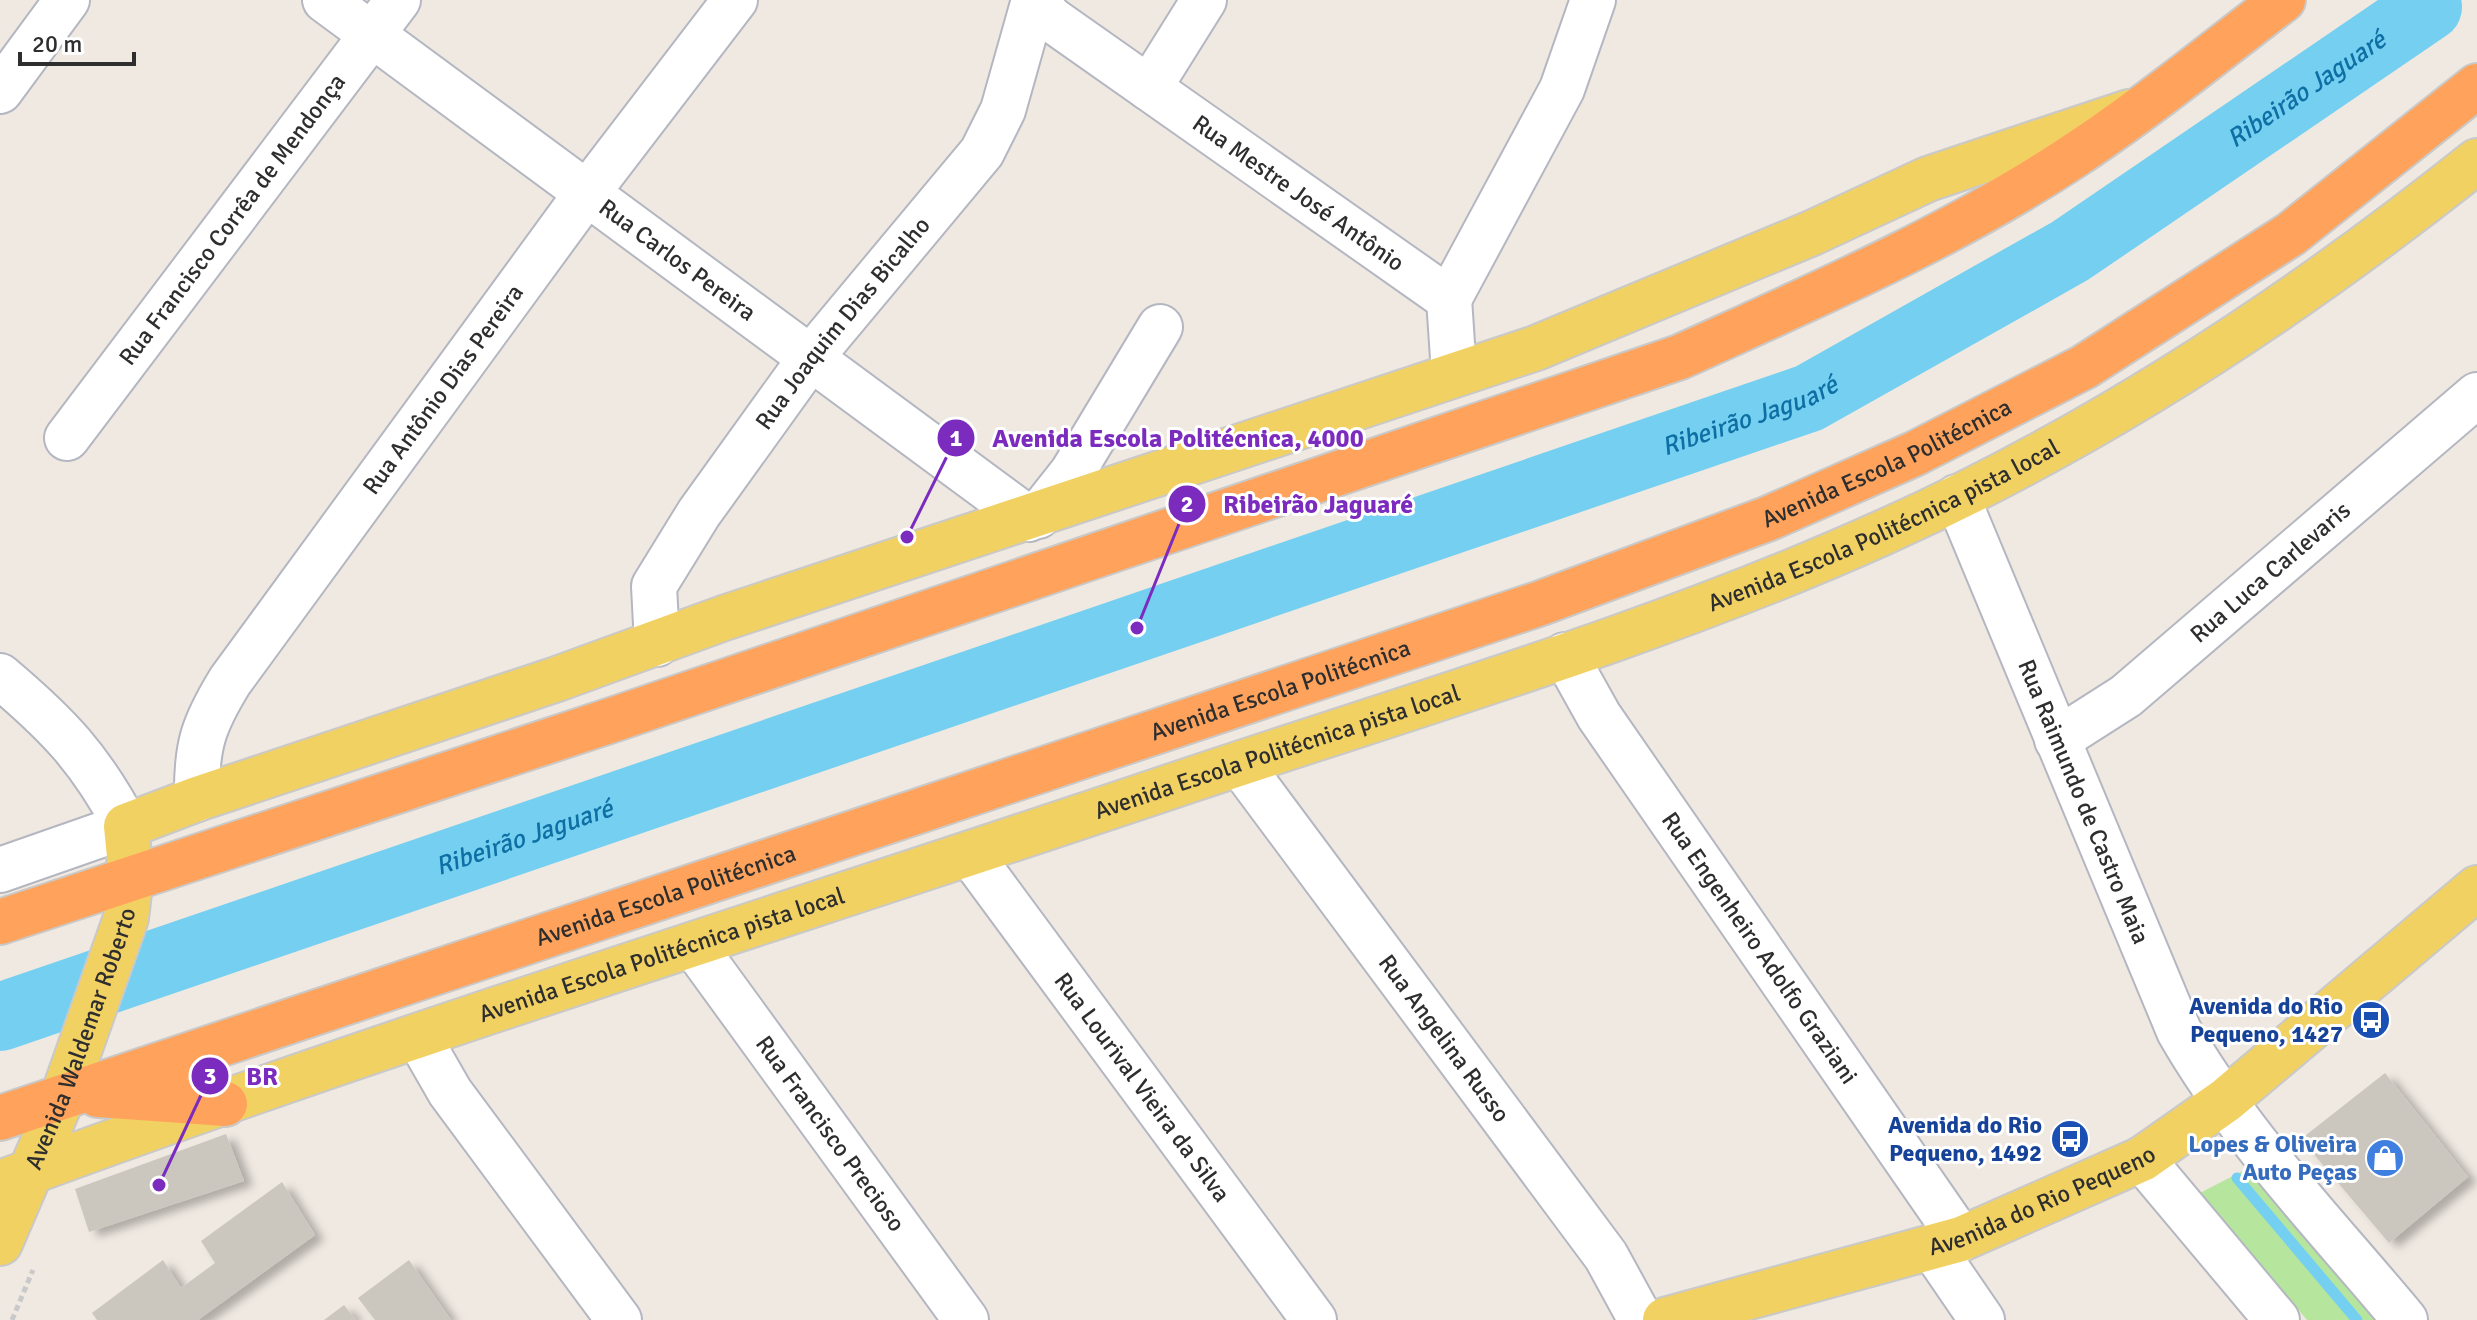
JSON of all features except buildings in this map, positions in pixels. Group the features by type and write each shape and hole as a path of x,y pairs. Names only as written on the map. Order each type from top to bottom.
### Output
{"highway":[{"path":"0,922 128,897 615,719 1680,357 1841,284 1950,228 2068,160 2283,0"},
{"name":"Avenida Escola Politécnica","path":"0,1118 1527,608 1767,519 1914,454 2084,367 2291,234 2477,86"},
{"path":"63,1096 139,1096 225,1104"}],"main road":[{"path":"126,826 197,799 657,644 724,618 1536,348 1812,233 1928,179 2139,109"},
{"name":"Avenida Escola Politécnica pista local","path":"16,1178 419,1038 1565,655 1838,551 1957,497 2150,395 2375,242 2477,161"},
{"name":"Avenida Waldemar Roberto","path":"0,1243 16,1178 63,1096 128,897 126,826"},
{"name":"Avenida do Rio Pequeno","path":"1665,1320 1946,1243 2142,1159 2226,1100 2477,888"}],"street":[{"path":"0,91 67,0"},
{"name":"Rua Carlos Pereira","path":"325,0 385,16 589,192 1034,517"},
{"name":"Rua Antônio Dias Pereira","path":"197,799 196,756 205,722 230,681 589,192 735,0"},
{"name":"Rua Mestre José Antônio","path":"1034,0 1051,19 1449,299"},
{"name":"Rua Joaquim Dias Bicalho","path":"657,644 654,586 699,513 812,356 982,152 1003,110 1034,0"},
{"path":"1149,88 1204,0"},
{"path":"1454,373 1449,299 1562,89 1593,0"},
{"name":"Rua Francisco Corrêa de Mendonça","path":"67,438 385,16"},
{"path":"1034,517 1072,473 1160,327"},
{"name":"Rua Luca Carlevaris","path":"2057,740 2126,696 2477,395"},
{"name":"Rua Raimundo de Castro Maia","path":"1957,497 2179,1031 2202,1071 2265,1153 2405,1320"},
{"name":"Rua Engenheiro Adolfo Graziani","path":"1565,655 1599,716 1946,1243 1982,1320"},
{"path":"0,676 51,719 90,763 126,826 0,870"},
{"name":"Rua Angelina Russo","path":"1240,764 1606,1256 1641,1320"},
{"name":"Rua Lourival Vieira da Silva","path":"970,854 1314,1320"},
{"name":"Rua Francisco Precioso","path":"694,946 966,1320"},
{"path":"419,1038 450,1092 619,1320"},
{"path":"2142,1159 2277,1320"}],"green space":[{"path":"2256,1164 2387,1320 2307,1320 2200,1193"}],"waterway":[{"name":"Ribeirão Jaguaré","path":"0,1017 1809,398 2070,251 2428,7"},
{"path":"2237,1178 2357,1320"}],"place":[{"name":"Avenida Escola Politécnica, 4000","path":"907,537"},
{"name":"Ribeirão Jaguaré","path":"1137,628"},
{"name":"Avenida do Rio Pequeno, 1427","path":"2371,1020"},
{"name":"Avenida do Rio Pequeno, 1492","path":"2070,1139"},
{"name":"Lopes & Oliveira Auto Peças","path":"2385,1158"},
{"name":"BR","path":"159,1185"}]}
